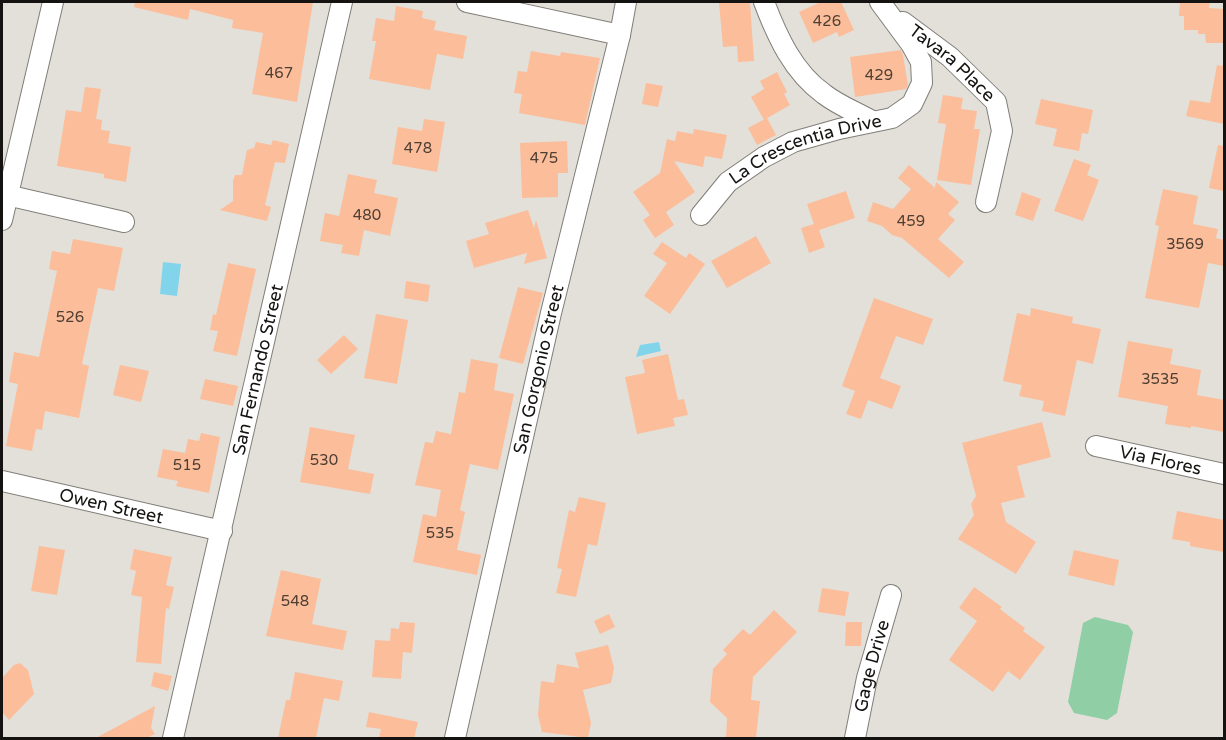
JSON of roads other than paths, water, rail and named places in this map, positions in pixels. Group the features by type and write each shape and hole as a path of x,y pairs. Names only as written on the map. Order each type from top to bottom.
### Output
{"street":[{"path":"2,220 5,194 53,2"},
{"name":"San Fernando Street","path":"173,738 342,2"},
{"path":"467,2 620,35"},
{"name":"San Gorgonio Street","path":"455,738 551,313 620,35 626,2"},
{"path":"764,2 775,31 794,64 823,93 872,122"},
{"name":"La Crescentia Drive","path":"701,215 728,182 764,157 794,142 892,118 912,104 922,83 921,62 911,44 882,5"},
{"name":"Tavara Place","path":"882,5 950,57 996,102 1002,131 986,202"},
{"path":"5,194 124,222"},
{"name":"Via Flores","path":"1096,446 1224,474"},
{"name":"Owen Street","path":"2,481 222,531"},
{"name":"Gage Drive","path":"855,738 867,678 891,596"}],"water":[{"path":"163,262 181,264 177,296 160,294"},
{"path":"659,342 661,351 636,357 640,345"}]}
